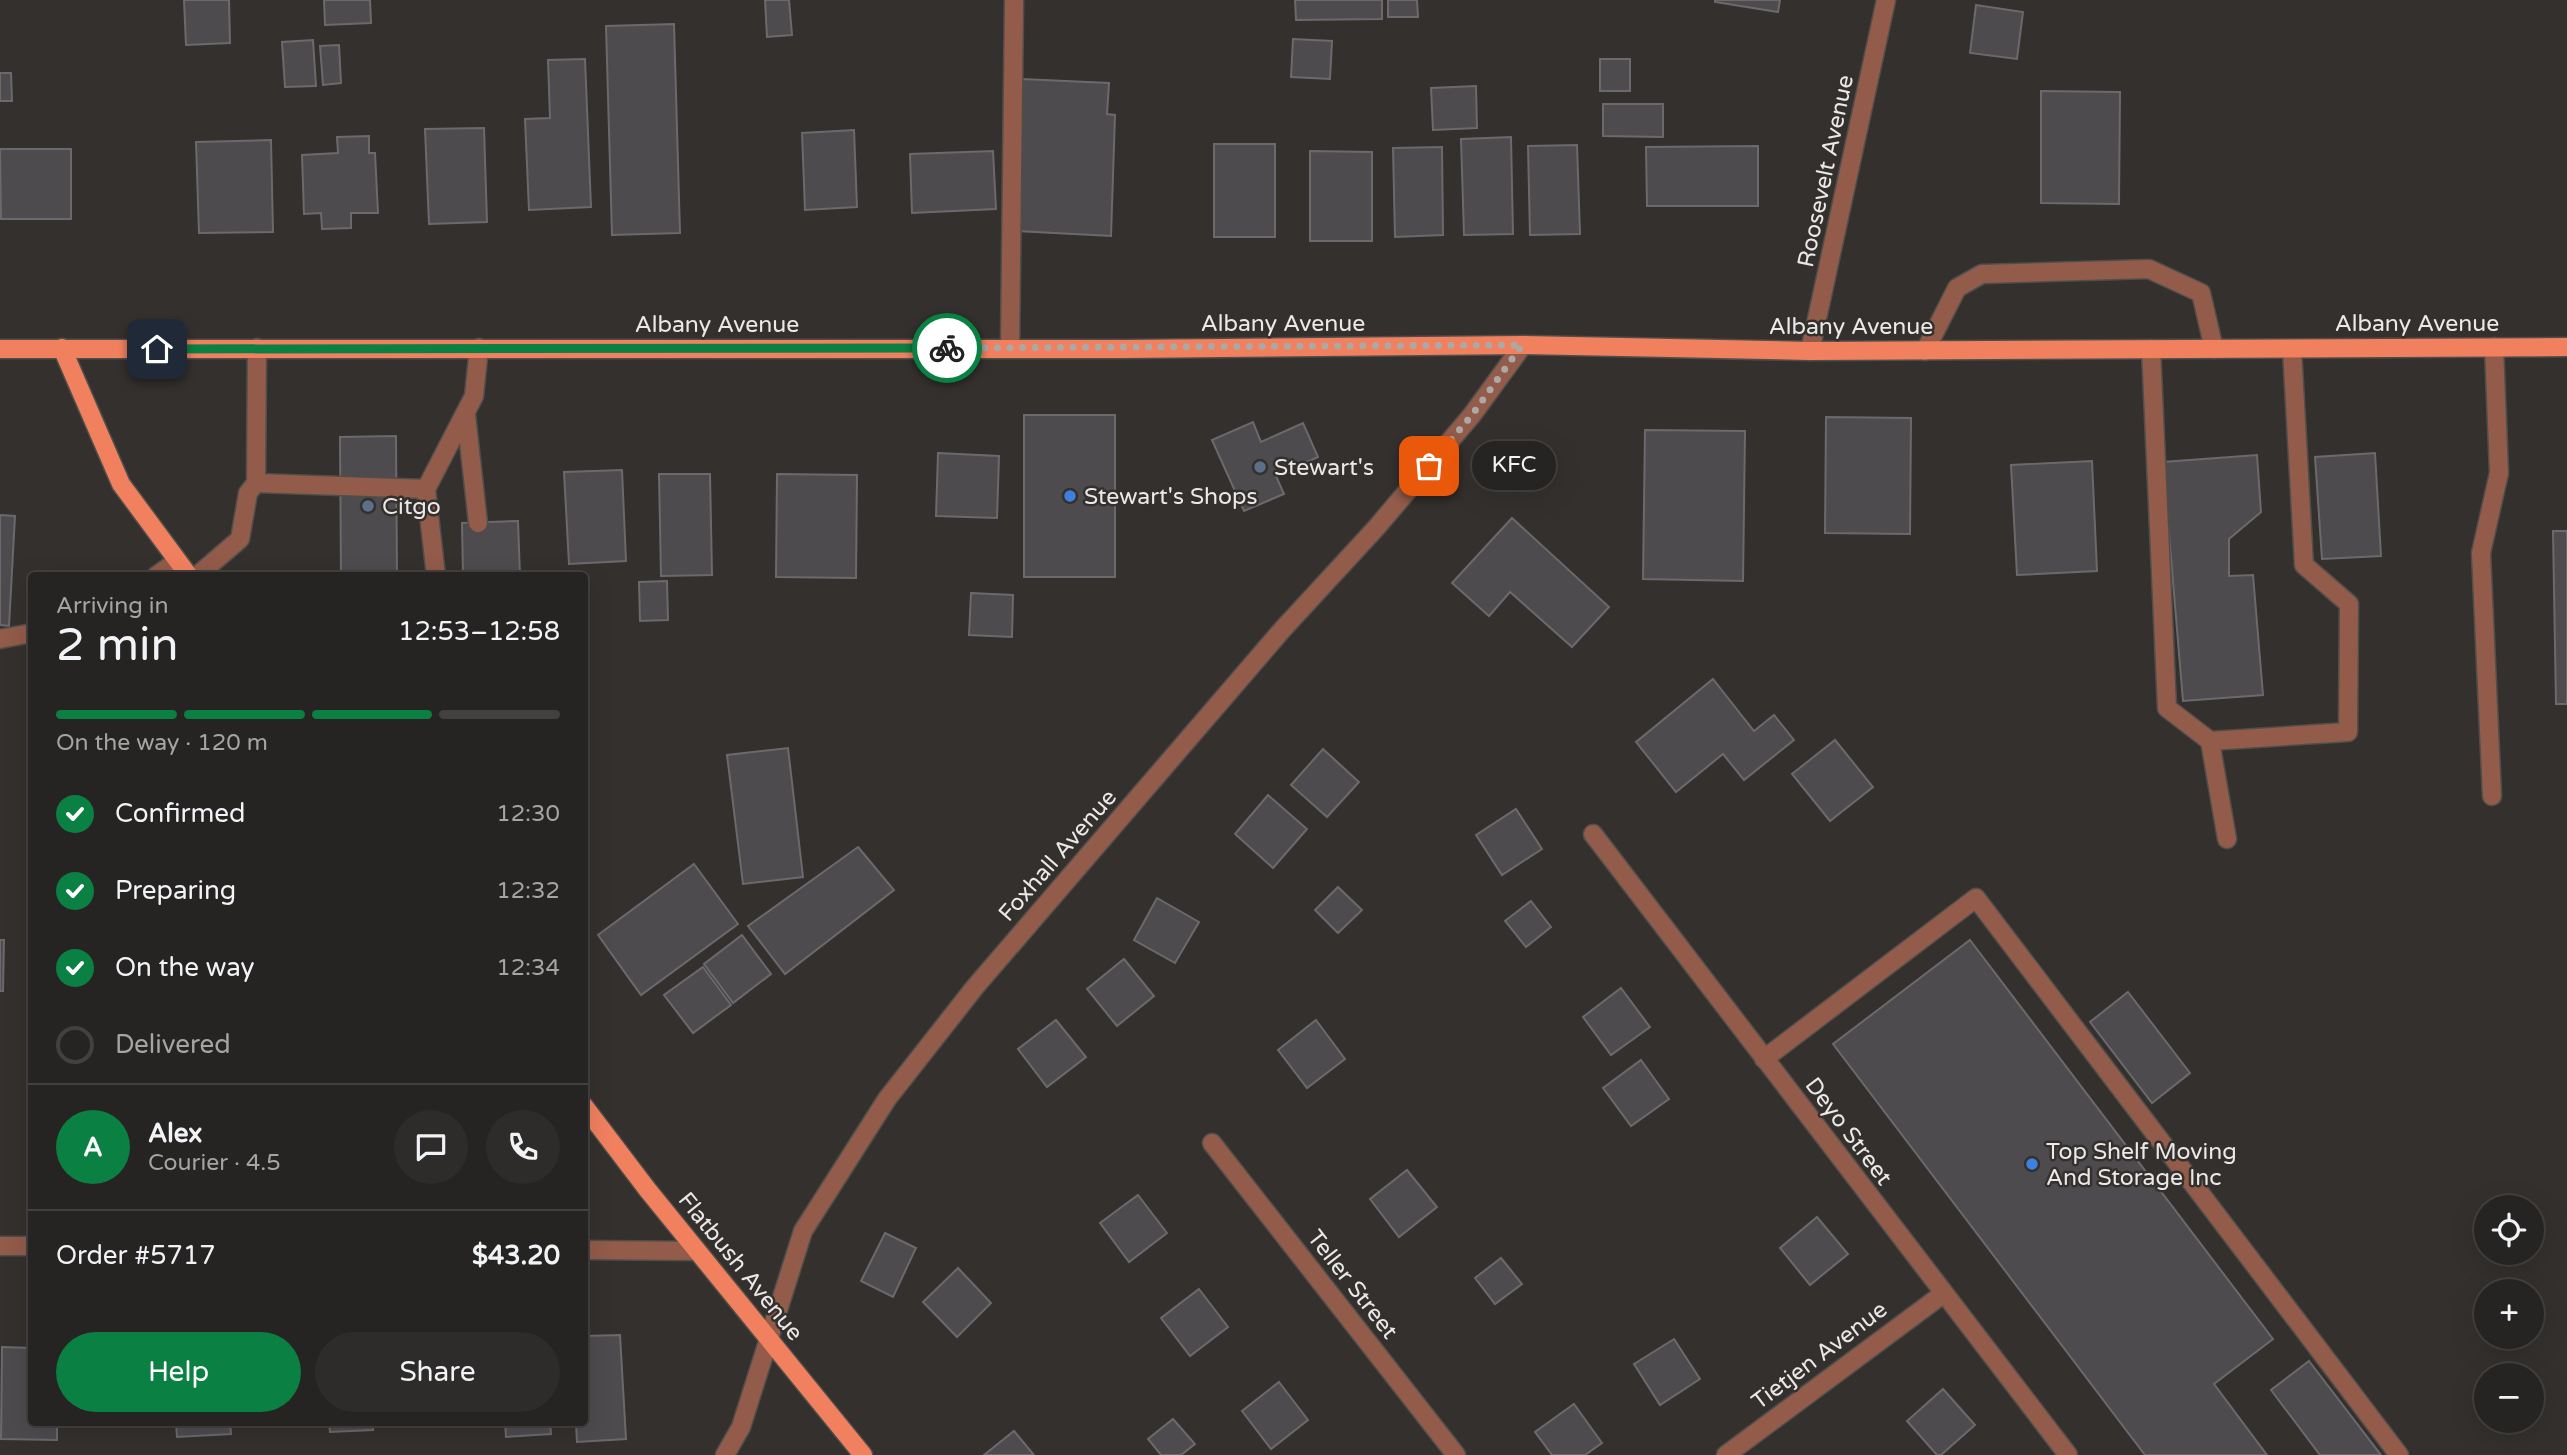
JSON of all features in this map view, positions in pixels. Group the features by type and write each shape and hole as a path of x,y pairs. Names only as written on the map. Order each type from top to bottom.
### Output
{"main road":[{"name":"Albany Avenue","path":"0,349 1522,345 1925,351 2567,347"},
{"path":"62,348 121,484 186,572"},
{"name":"Flatbush Avenue","path":"588,1111 697,1251 863,1455"}],"street":[{"name":"Roosevelt Avenue","path":"1810,351 1886,0"},
{"path":"1010,348 1014,2"},
{"path":"1925,351 1956,288 1982,274 2149,269 2201,293 2214,349"},
{"name":"Foxhall Avenue","path":"725,1455 740,1427 803,1231 887,1099 993,967 1282,630 1376,528 1472,415 1522,345"},
{"path":"2492,796 2481,553 2499,473 2494,347"},
{"path":"202,572 240,539 248,493 256,483 257,348"},
{"path":"436,572 426,489 474,396 479,348"},
{"path":"2151,349 2167,708 2210,741 2348,732 2349,604 2304,565 2292,349"},
{"path":"466,415 478,523"},
{"path":"256,483 426,489"},
{"path":"162,572 177,561"},
{"path":"0,639 28,635"},
{"path":"2210,741 2227,839"},
{"name":"Deyo Street","path":"1593,835 1942,1294 2068,1455"},
{"path":"1764,1059 1976,898 2399,1455"},
{"name":"Teller Street","path":"1212,1143 1456,1455"},
{"path":"0,1246 28,1246"},
{"path":"588,1250 697,1251"},
{"name":"Tietjen Avenue","path":"1726,1455 1942,1294"}],"building":[{"path":"184,0 229,0 230,43 186,45"},
{"path":"324,0 370,0 371,23 325,25"},
{"path":"765,0 789,0 792,35 767,37"},
{"path":"1295,0 1382,0 1382,19 1296,20"},
{"path":"1388,0 1417,0 1418,17 1388,17"},
{"path":"1715,0 1780,0 1778,12"},
{"path":"1976,5 2023,12 2017,59 1970,53"},
{"path":"674,24 680,233 612,235 606,26"},
{"path":"1293,39 1332,41 1330,79 1291,77"},
{"path":"313,40 316,86 285,87 282,42"},
{"path":"339,45 341,83 323,85 320,46"},
{"path":"585,59 591,207 529,210 525,119 550,118 548,60"},
{"path":"1600,59 1630,59 1630,91 1600,91"},
{"path":"0,73 11,73 12,101 0,101"},
{"path":"1022,79 1109,83 1107,114 1115,115 1111,236 1016,231"},
{"path":"1476,86 1477,128 1433,130 1431,88"},
{"path":"2041,91 2120,92 2119,204 2041,203"},
{"path":"1603,104 1663,104 1663,137 1603,136"},
{"path":"484,128 487,222 429,224 425,129"},
{"path":"854,130 857,207 805,210 802,133"},
{"path":"369,136 369,153 375,153 378,213 351,213 351,228 322,229 321,213 304,214 302,155 338,153 337,137"},
{"path":"1511,137 1513,234 1464,235 1461,139"},
{"path":"271,140 273,232 199,233 196,142"},
{"path":"1214,144 1275,144 1275,237 1214,237"},
{"path":"1577,145 1580,234 1530,235 1528,146"},
{"path":"1758,146 1758,206 1647,206 1646,147"},
{"path":"1442,147 1443,235 1395,237 1393,148"},
{"path":"0,149 71,149 71,219 1,219"},
{"path":"993,151 996,209 912,213 910,154"},
{"path":"1310,151 1372,152 1372,241 1310,241"},
{"name":"Stewart's Shops","path":"1024,415 1115,415 1115,577 1024,577"},
{"path":"1826,417 1911,418 1910,534 1825,533"},
{"name":"Stewart's","path":"1253,422 1261,442 1303,423 1318,457 1276,476 1284,494 1244,511 1212,440"},
{"path":"1645,430 1745,431 1743,581 1643,579"},
{"name":"Citgo","path":"396,436 397,572 341,572 340,437"},
{"path":"938,453 999,456 997,518 936,516"},
{"path":"2375,453 2381,556 2322,559 2315,457"},
{"path":"2257,455 2261,512 2229,539 2229,576 2253,575 2263,695 2183,701 2163,462"},
{"path":"2092,461 2097,571 2017,575 2011,465"},
{"path":"622,470 626,561 569,564 564,472"},
{"path":"659,474 710,474 712,575 661,576"},
{"path":"777,474 857,475 856,578 776,577"},
{"path":"0,515 15,516 9,626 0,625"},
{"path":"1512,518 1609,607 1572,647 1510,592 1489,616 1452,583"},
{"path":"518,521 520,572 463,572 462,523"},
{"path":"2553,531 2567,531 2567,704 2556,704"},
{"path":"667,581 668,620 640,621 639,582"},
{"path":"971,593 1013,595 1012,637 969,635"},
{"path":"1713,679 1754,731 1774,715 1794,740 1744,780 1723,754 1676,792 1636,742"},
{"path":"1835,740 1873,787 1830,821 1792,774"},
{"path":"788,748 803,877 743,884 727,755"},
{"path":"1323,749 1359,782 1327,817 1291,785"},
{"path":"1268,795 1307,829 1273,868 1235,834"},
{"path":"1516,809 1542,849 1502,875 1476,835"},
{"path":"858,847 894,890 785,974 748,926"},
{"path":"694,864 738,924 641,995 598,935"},
{"path":"1338,887 1362,910 1338,933 1315,910"},
{"path":"1157,898 1199,922 1175,963 1134,940"},
{"path":"1531,901 1551,927 1526,947 1505,921"},
{"path":"742,935 771,974 733,1003 704,964"},
{"path":"0,940 4,940 3,991 0,991"},
{"name":"Top Shelf Moving And Storage Inc","path":"1970,940 2273,1339 2214,1384 2267,1455 2145,1455 1833,1044"},
{"path":"1124,959 1154,996 1117,1026 1087,989"},
{"path":"703,967 731,1005 693,1033 664,995"},
{"path":"1621,988 1650,1027 1611,1055 1583,1017"},
{"path":"2128,992 2190,1073 2152,1103 2090,1022"},
{"path":"1056,1020 1086,1057 1047,1087 1018,1049"},
{"path":"1316,1020 1345,1059 1307,1088 1278,1050"},
{"path":"1641,1060 1669,1099 1631,1126 1603,1088"},
{"path":"1407,1170 1437,1207 1399,1237 1370,1199"},
{"path":"1138,1195 1167,1233 1129,1262 1100,1223"},
{"path":"1817,1217 1848,1254 1810,1285 1780,1248"},
{"path":"885,1233 916,1248 893,1297 861,1281"},
{"path":"1501,1258 1522,1284 1495,1304 1475,1278"},
{"path":"958,1268 991,1303 957,1337 923,1302"},
{"path":"1199,1289 1228,1327 1190,1356 1161,1318"},
{"path":"620,1335 626,1439 577,1442 576,1426 588,1426 588,1336"},
{"path":"1674,1339 1700,1379 1660,1405 1634,1364"},
{"path":"2,1347 28,1348 28,1426 57,1426 57,1440 1,1439"},
{"path":"2309,1361 2381,1455 2320,1455 2271,1390"},
{"path":"1279,1382 1308,1420 1271,1449 1242,1411"},
{"path":"1943,1389 1975,1425 1941,1455 1937,1455 1907,1421"},
{"path":"1574,1404 1602,1443 1585,1455 1552,1455 1535,1432"},
{"path":"1173,1419 1195,1444 1181,1455 1161,1455 1148,1439"},
{"path":"176,1426 230,1426 231,1434 177,1437"},
{"path":"329,1426 373,1426 373,1430 330,1432"},
{"path":"505,1426 550,1426 551,1434 506,1437"},
{"path":"1014,1431 1034,1455 984,1455"}],"way so far":[{"path":"947,348 1522,345 1472,415 1429,466"}],"place":[{"name":"KFC","path":"1429,466"},
{"name":"Stewart's","path":"1260,467"},
{"name":"Stewart's Shops","path":"1070,496"},
{"name":"Citgo","path":"368,506"},
{"name":"Top Shelf Moving And Storage Inc","path":"2032,1164"}],"route":[{"path":"157,349 947,348"}]}
